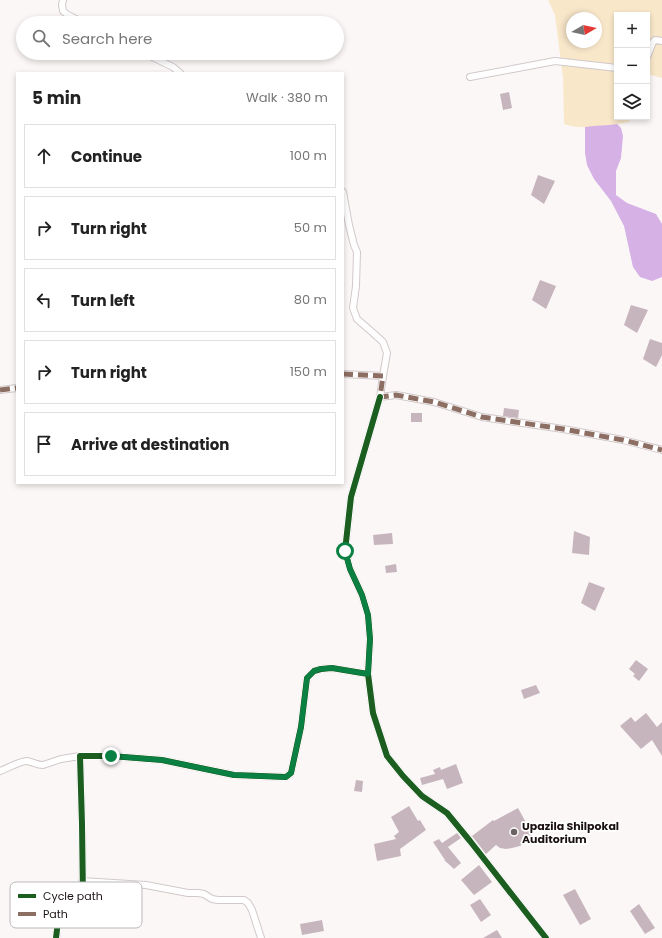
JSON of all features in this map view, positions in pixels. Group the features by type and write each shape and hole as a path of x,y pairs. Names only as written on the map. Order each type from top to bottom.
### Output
{"street":[{"path":"63,0 63,11 70,16"},
{"path":"650,50 655,40 662,41"},
{"path":"158,60 173,67 179,72"},
{"path":"470,77 555,61 614,68"},
{"path":"344,198 349,225 357,252 356,286 353,308 357,319 383,342 388,353 380,397 351,497 345,551 350,569 362,595 368,615 370,639 368,674 373,713 387,756 422,796 447,814 475,847 546,938"},
{"path":"344,374 383,376"},
{"path":"0,390 16,388"},
{"path":"380,397 396,395 434,402 482,417 564,429 623,440 662,450"},
{"path":"0,771 18,764 21,761 43,765 61,759 80,756 111,756 162,760 234,775 286,777 291,773 301,727 307,678 314,671 332,668 368,674"},
{"path":"80,756 82,881 98,882"},
{"path":"142,885 188,893 204,894 212,899 218,900 244,900 248,903 252,910 261,938"},
{"path":"56,938 57,928"}],"shaded area":[{"path":"548,0 662,0 662,78 650,75 650,12 614,12 614,120 630,120 629,122 588,127 564,124 563,78 555,15"},
{"path":"617,124 621,128 623,136 621,158 616,171 616,195 627,203 656,214 662,224 662,277 652,281 640,277 633,267 624,226 611,201 594,179 587,165 585,153 585,127"}],"building":[{"path":"509,92 512,108 503,110 500,94"},
{"path":"538,175 555,181 544,204 531,195"},
{"path":"540,280 556,286 546,309 532,300"},
{"path":"631,305 648,310 637,333 624,325"},
{"path":"650,339 662,343 662,355 656,367 643,359"},
{"path":"504,408 519,410 518,418 503,416"},
{"path":"411,413 422,413 422,422 411,422"},
{"path":"574,531 590,537 589,555 572,553"},
{"path":"392,533 393,544 374,545 373,535"},
{"path":"396,564 397,572 386,573 385,566"},
{"path":"589,582 605,588 595,611 581,603"},
{"path":"636,660 648,669 639,681 633,676 635,674 629,669"},
{"path":"536,685 540,693 524,699 521,690"},
{"path":"646,713 657,727 662,722 662,756 652,740 641,749 620,726 631,717 635,722"},
{"path":"456,764 463,783 447,789 443,779 422,785 420,778 435,774 433,770 440,767 441,770"},
{"path":"356,780 363,781 362,792 354,791"},
{"path":"409,806 418,821 420,820 426,830 400,849 401,856 377,861 374,844 396,839 394,836 399,832 391,817"},
{"name":"Upazila Shilpokal Auditorium","path":"518,808 532,836 520,846 506,849 500,848 496,845 486,854 472,836 493,820 494,821"},
{"path":"457,833 461,838 448,847 461,863 454,869 444,860 433,842 439,839 442,843"},
{"path":"479,865 492,882 474,895 461,880"},
{"path":"575,889 591,919 580,925 563,895"},
{"path":"480,899 491,915 481,922 470,905"},
{"path":"639,904 655,928 645,934 630,911"},
{"path":"322,920 324,931 302,935 300,924"},
{"path":"497,930 502,938 483,938"}],"marked path":[{"path":"344,374 383,376 380,397 396,395 434,402 482,417 563,429 623,440 662,450"},
{"path":"0,390 16,388"}],"cycle path":[{"path":"380,397 351,497 345,551 350,569 362,595 368,615 370,639 368,674 373,713 387,756 422,796 447,813 546,938"},
{"path":"83,882 80,756 111,756 162,760 234,775 286,777 291,773 301,727 307,678 314,671 332,668 368,674"},
{"path":"56,938 57,928"}],"place":[{"name":"Upazila Shilpokal Auditorium","path":"514,832"}],"route":[{"path":"111,756 162,760 234,775 286,777 291,773 301,727 307,678 314,671 332,668 368,674 370,639 368,615 362,595 350,569 345,551"}]}
